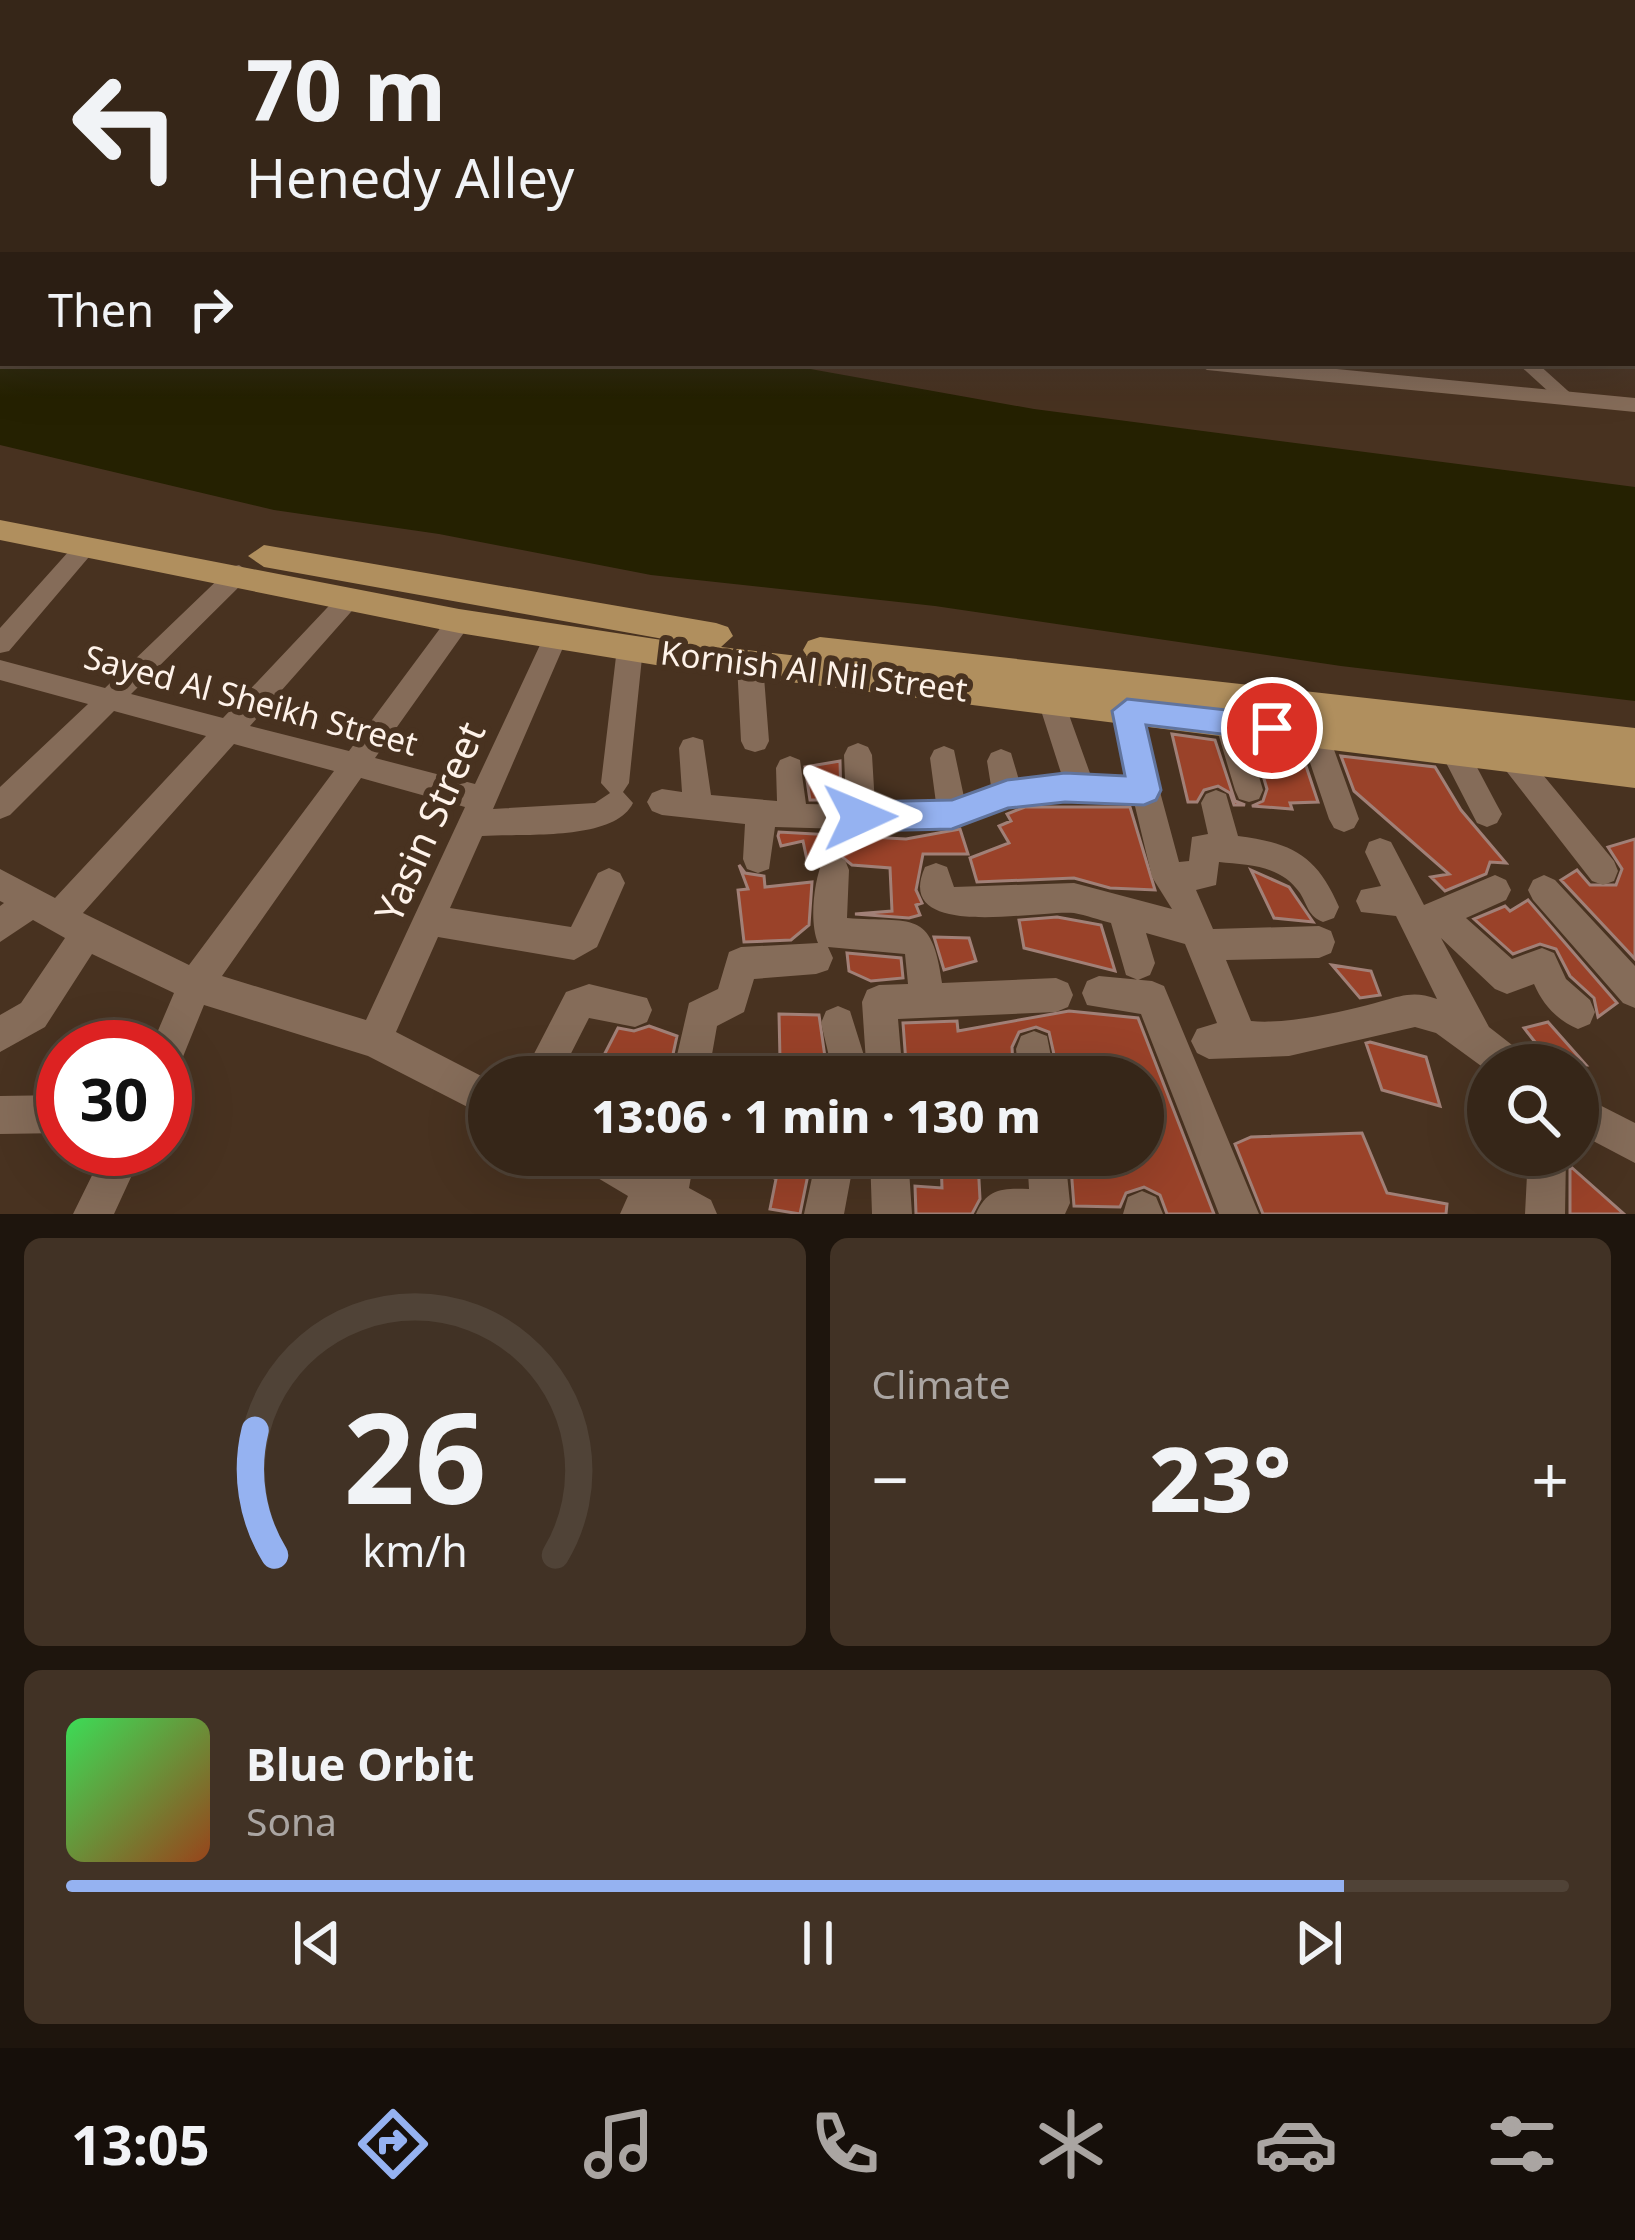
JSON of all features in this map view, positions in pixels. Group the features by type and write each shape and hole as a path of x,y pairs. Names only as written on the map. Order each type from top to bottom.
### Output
{"main road":[{"name":"Kornish Al Nil Street","path":"0,509 672,631 1635,744"},
{"name":"Kornish Al Nil Street","path":"0,530 239,573 459,621 630,648 1635,772"}],"street":[{"path":"1237,366 1635,405"},
{"path":"1530,366 1568,399"},
{"path":"0,644 86,547"},
{"path":"0,806 239,573"},
{"path":"0,1034 32,1015 59,917 350,598"},
{"path":"180,1020 195,986 459,621"},
{"name":"Yasin Street","path":"375,1040 556,636"},
{"name":"Sayed Al Sheikh Street","path":"0,670 355,765 477,811 600,816 617,793 630,648"},
{"path":"750,664 755,741"},
{"path":"1051,701 1081,790"},
{"path":"1127,711 1167,877 1187,904 1235,1030 1227,1040 1261,1041 1342,1027 1361,1018 1383,1019 1397,1008 1422,1008 1482,1044"},
{"path":"1229,723 1249,790"},
{"path":"1314,733 1344,819"},
{"path":"693,748 697,806"},
{"path":"1453,749 1487,814"},
{"path":"858,755 860,817"},
{"path":"1510,755 1603,871"},
{"path":"944,758 952,814"},
{"path":"1001,761 1007,794"},
{"path":"790,768 792,814"},
{"path":"662,802 860,817 952,814 1007,794 1144,790"},
{"path":"1216,803 1226,849"},
{"path":"758,859 760,812"},
{"path":"1167,877 1205,875 1202,847 1293,861 1316,885 1323,907"},
{"path":"1380,853 1476,1039"},
{"path":"834,870 830,932 919,943 927,1001"},
{"path":"936,877 939,895 949,902 1074,898 1199,938 1319,942"},
{"path":"429,920 574,944 586,936 609,883"},
{"path":"0,884 195,986 375,1040 468,1089"},
{"path":"1408,910 1495,890"},
{"path":"1544,890 1635,991"},
{"path":"1408,910 1507,977 1542,965 1554,992 1578,1012"},
{"path":"1124,912 1138,963"},
{"path":"0,926 59,917"},
{"path":"694,1056 701,1015 732,1000 741,964 816,958"},
{"path":"1099,993 1152,998 1240,1214"},
{"path":"883,1056 879,1002 927,1001 967,1010 1056,995"},
{"path":"551,1056 578,1004 589,1001 635,1010"},
{"path":"838,1023 847,1056"},
{"path":"0,1115 36,1114"},
{"path":"1599,1124 1635,1144"},
{"path":"93,1214 111,1176"},
{"path":"634,1176 667,1193"},
{"path":"824,1214 832,1176"},
{"path":"890,1176 892,1214"},
{"path":"996,1214 1002,1208 1046,1207 1051,1198 1048,1176"},
{"path":"1542,1176 1545,1214"}],"shaded area":[{"path":"0,366 794,366 1034,409 1635,487 1635,701 1341,666 935,606 651,575 439,534 274,510 0,445"}],"building":[{"path":"1172,734 1215,740 1235,801 1245,805 1234,805 1230,793 1218,786 1204,790 1197,802 1188,802"},
{"path":"1254,745 1301,751 1318,802 1290,803 1292,809 1252,806 1263,801 1267,789"},
{"path":"1341,756 1435,767 1461,810 1506,863 1490,862 1486,874 1445,891 1431,877 1449,874 1354,791"},
{"path":"840,761 841,800 810,800 805,767"},
{"path":"1025,807 1130,807 1155,890 1110,888 1074,878 977,882 970,858 1009,843 999,826 1011,821 1007,814"},
{"path":"960,829 968,854 923,854 916,890 922,903 916,905 920,915 909,918 855,914 892,911 890,868 852,865 836,852 818,862 807,860 803,841 781,846 778,836 779,832 906,839"},
{"path":"1635,839 1635,959 1561,880 1577,870 1590,885 1616,885 1622,869 1608,847"},
{"path":"739,865 745,873 764,876 765,887 812,882 809,925 791,940 744,942 738,890 748,889"},
{"path":"1251,870 1289,887 1313,922 1274,918"},
{"path":"1528,900 1617,1003 1598,1017 1594,998 1570,976 1556,949 1540,944 1513,954 1474,919 1505,906 1510,911"},
{"path":"1057,917 1101,925 1115,971 1024,948 1019,920"},
{"path":"934,937 969,938 976,961 944,970"},
{"path":"847,953 901,958 903,978 871,981 849,971"},
{"path":"1332,965 1371,971 1380,995 1360,998"},
{"path":"1069,1011 1138,1018 1153,1056 1054,1056 1049,1032 1036,1027 1019,1032 1012,1056 905,1056 903,1023 957,1021 958,1031"},
{"path":"779,1014 819,1015 825,1056 780,1056"},
{"path":"1548,1022 1567,1044 1537,1044 1524,1028"},
{"path":"649,1026 677,1036 673,1056 604,1056 618,1028 634,1031"},
{"path":"1366,1043 1426,1057 1440,1106 1382,1090"},
{"path":"1164,1085 1214,1214 1167,1214 1160,1195 1144,1187 1126,1193 1120,1207 1074,1206 1072,1176 1164,1176"},
{"path":"1362,1133 1387,1193 1447,1204 1446,1214 1263,1214 1235,1144 1251,1137"},
{"path":"770,1176 808,1176 800,1214 770,1209 776,1179"},
{"path":"942,1176 979,1176 980,1199 972,1214 916,1214 915,1186 942,1188"},
{"path":"1570,1176 1581,1176 1624,1214 1570,1214"}],"route":[{"path":"860,817 952,814 1007,794 1065,788 1144,790 1127,711 1272,728"}]}
